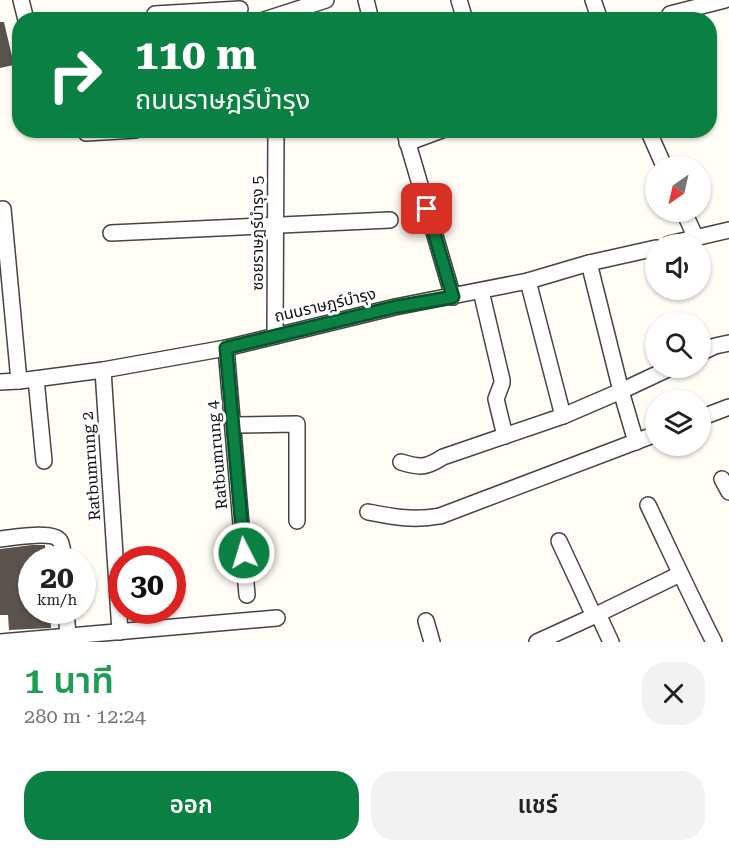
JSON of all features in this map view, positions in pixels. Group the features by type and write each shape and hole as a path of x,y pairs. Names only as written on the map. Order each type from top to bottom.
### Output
{"street":[{"path":"289,12 326,0"},
{"path":"678,12 725,0"},
{"path":"198,12 240,10"},
{"name":"ซอยราษฎร์บำรุง 5","path":"275,336 276,138"},
{"path":"406,138 453,297"},
{"path":"652,138 660,156"},
{"path":"3,209 19,381"},
{"path":"111,233 390,220"},
{"path":"711,234 729,230"},
{"name":"ถนนราษฎร์บำรุง","path":"0,382 104,370 226,348 395,307 528,281 589,263 645,250"},
{"path":"589,263 621,392 636,442"},
{"path":"528,281 563,416"},
{"path":"481,291 502,380 496,399 505,436"},
{"path":"711,348 729,343"},
{"name":"Ratbumrung 4","path":"226,348 247,595"},
{"name":"Ratbumrung 2","path":"104,370 120,632"},
{"path":"400,462 417,467 431,465 443,457 563,416 650,378"},
{"path":"36,379 44,461"},
{"path":"711,414 729,407"},
{"path":"232,425 297,424 297,520"},
{"path":"368,512 406,519 440,516 645,438"},
{"path":"648,505 714,642"},
{"path":"0,539 42,535 56,537 62,546"},
{"path":"559,542 611,642"},
{"path":"537,642 680,574"},
{"path":"0,642 277,618"},
{"path":"426,621 432,642"},
{"path":"67,624 68,636"}],"building":[{"path":"0,22 4,22 12,65 0,68"},
{"path":"18,547 18,624 51,624 51,628 9,630 8,615 0,615 0,549"}],"route":[{"path":"244,553 226,348 395,307 453,297 427,209"}]}
